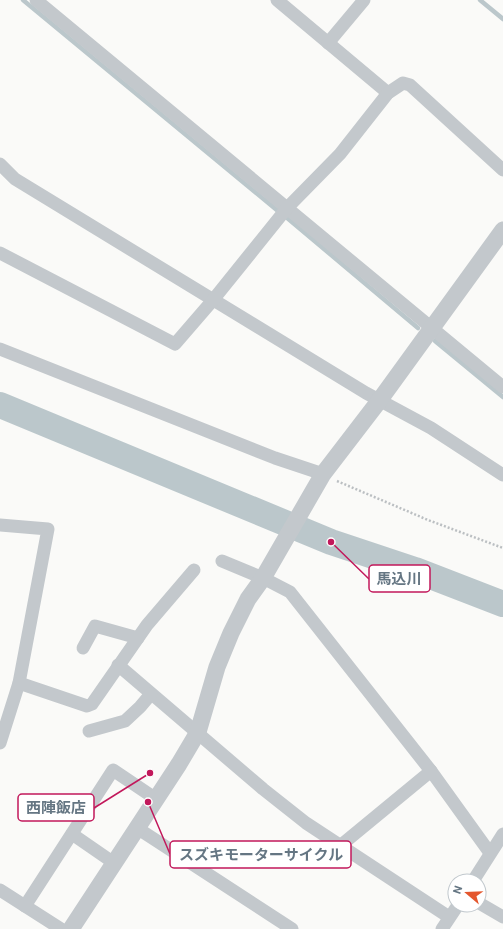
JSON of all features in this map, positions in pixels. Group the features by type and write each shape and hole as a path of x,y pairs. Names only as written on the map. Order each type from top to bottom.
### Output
{"street":[{"path":"36,0 503,387"},
{"path":"277,0 388,93"},
{"path":"328,43 364,0"},
{"path":"0,253 175,344 213,300 287,208 340,154 388,93 403,82 410,85 503,170"},
{"path":"0,164 15,179 379,401 431,428 503,475"},
{"path":"71,929 198,732 217,667 248,599 263,578 322,474 379,401 431,327 503,230"},
{"path":"0,349 268,455 322,474"},
{"path":"0,525 48,529 19,683 0,742"},
{"path":"222,561 263,578 290,592 431,770 490,853"},
{"path":"19,683 87,706 92,704 147,625 194,570"},
{"path":"83,648 96,626 138,638"},
{"path":"118,665 306,823 449,918"},
{"path":"89,731 125,721 151,694"},
{"path":"25,906 112,770 156,799"},
{"path":"340,846 431,770"},
{"path":"137,828 292,929"},
{"path":"72,834 114,863"},
{"path":"478,873 503,834"},
{"path":"0,890 60,929"},
{"path":"487,908 503,917"},
{"path":"442,929 452,913"}],"path":[{"path":"322,474 428,520 503,548"}],"waterway":[{"path":"23,0 278,211"},
{"path":"480,0 503,19"},
{"path":"286,217 418,328"},
{"path":"435,341 503,397"},
{"path":"0,405 331,542 415,570 503,604"}],"place":[{"name":"馬込川","path":"331,542"},
{"name":"西陣飯店","path":"150,773"},
{"name":"スズキモーターサイクル","path":"148,802"}]}
